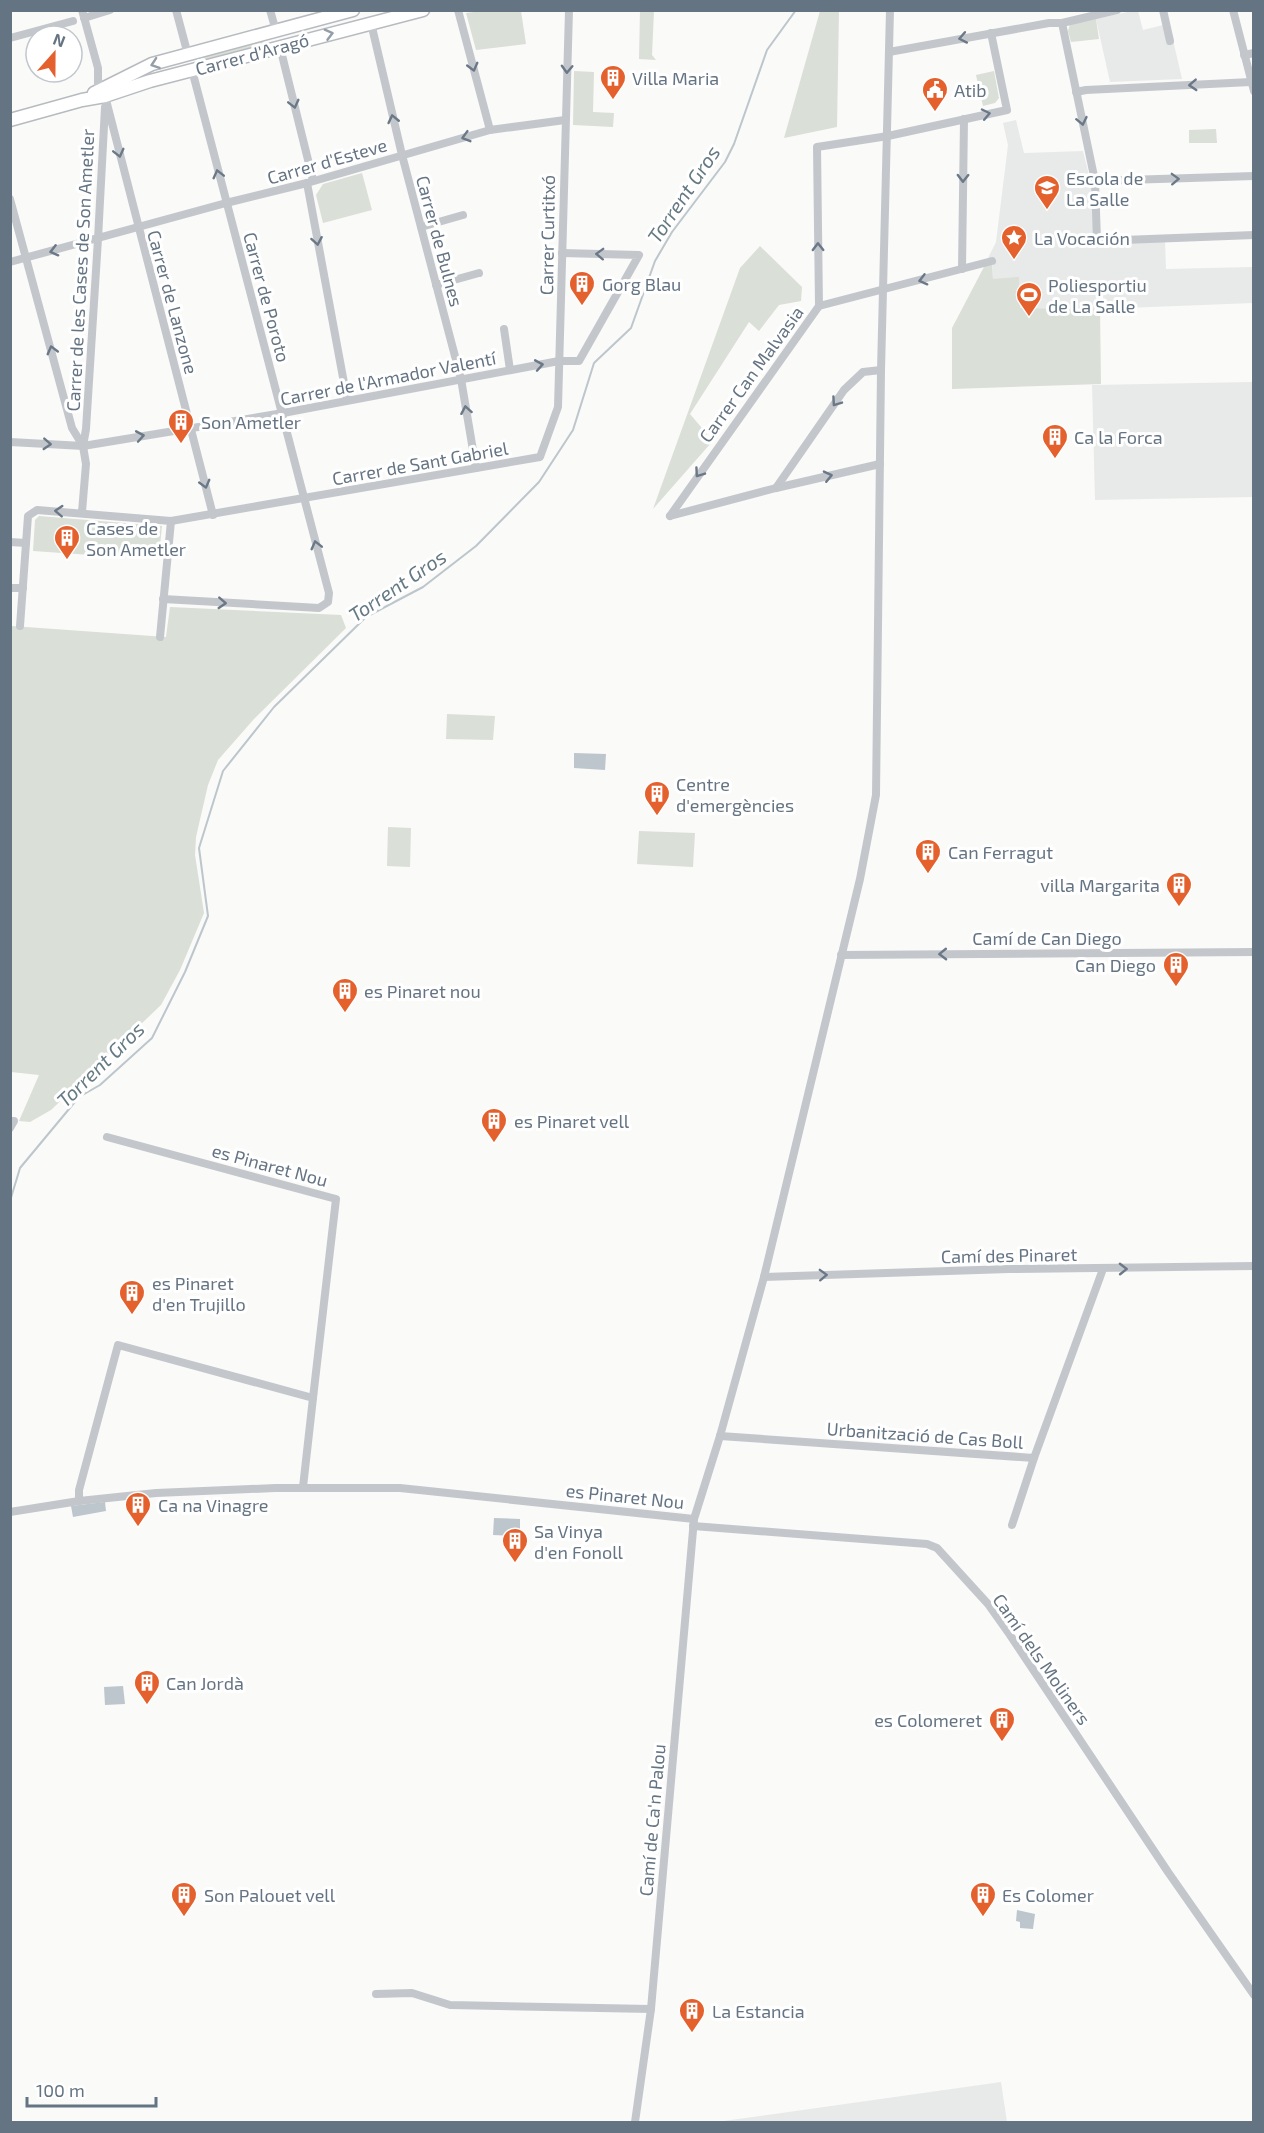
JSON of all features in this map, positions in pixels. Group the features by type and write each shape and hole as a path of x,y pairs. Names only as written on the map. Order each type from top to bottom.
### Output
{"main road":[{"name":"Carrer d'Aragó","path":"101,94 113,84 152,64 354,10"},
{"path":"354,10 371,23"},
{"name":"Carrer d'Aragó","path":"10,120 423,10"},
{"path":"188,55 192,70"}],"street":[{"path":"101,94 98,69 83,14 110,10"},
{"path":"176,10 188,55"},
{"path":"270,10 276,31"},
{"path":"458,10 490,130"},
{"name":"Carrer Curtitxó","path":"540,457 558,407 569,10"},
{"name":"Camí de Ca'n Palou","path":"635,2122 651,2009 693,1523 765,1277 840,955 860,879 876,795 881,370 890,10"},
{"path":"889,52 1049,23 1062,23 1117,10"},
{"path":"1163,10 1170,41"},
{"path":"1233,10 1254,91"},
{"path":"10,38 73,21"},
{"name":"Carrer de Bulnes","path":"371,23 402,155 461,379 476,468"},
{"path":"1062,23 1095,181 1097,241 1254,235"},
{"path":"819,306 817,147 1007,110 991,33"},
{"path":"280,47 310,182 347,399"},
{"path":"1244,55 1254,53"},
{"name":"Carrer de Poroto","path":"163,599 319,608 328,602 329,593 192,70"},
{"path":"1076,92 1251,82"},
{"name":"Carrer de Lanzone","path":"101,94 213,515"},
{"name":"Carrer de les Cases de Son Ametler","path":"82,446 86,429 98,239 101,94"},
{"path":"962,269 964,119"},
{"name":"Carrer d'Esteve","path":"10,262 310,182 490,130 565,120"},
{"path":"1095,181 1254,176"},
{"path":"10,199 28,258 72,428 82,446 86,464 82,512"},
{"path":"421,227 463,215"},
{"name":"Carrer de l'Armador Valentí","path":"10,442 82,446 282,413 510,370 579,361 639,255 562,253"},
{"name":"Carrer Can Malvasia","path":"776,488 670,516 819,306 992,261"},
{"path":"436,285 479,273"},
{"path":"504,328 510,370"},
{"path":"776,488 844,390 863,372 881,370"},
{"name":"Carrer de Sant Gabriel","path":"26,543 28,516 37,510 171,521 540,457"},
{"path":"776,488 880,464"},
{"path":"160,637 171,521"},
{"path":"10,542 26,543 20,626"},
{"path":"10,588 23,588"},
{"name":"Camí de Can Diego","path":"840,955 1254,952"},
{"name":"es Pinaret Nou","path":"107,1137 336,1199 303,1487"},
{"name":"Camí des Pinaret","path":"765,1277 1009,1269 1254,1266"},
{"name":"Urbanització de Cas Boll","path":"720,1436 1034,1458 1103,1269"},
{"path":"80,1501 79,1490 118,1345 313,1398"},
{"path":"1012,1525 1034,1458"},
{"name":"es Pinaret Nou","path":"10,1512 80,1501 156,1493 303,1487 424,1490 693,1523"},
{"name":"Camí dels Moliners","path":"693,1523 927,1544 937,1548 988,1604 1005,1627 1168,1872 1254,1995"},
{"path":"376,1994 412,1993 450,2005 651,2009"}],"shaded area":[{"path":"489,10 521,11 526,44 476,50 466,13"},
{"path":"640,11 654,11 652,55 656,60 639,59"},
{"path":"820,11 839,11 837,127 784,138"},
{"path":"1138,11 1143,30 1163,25 1173,40 1182,79 1110,82 1096,19"},
{"path":"1096,19 1099,39 1071,42 1068,31 1070,24"},
{"path":"263,40 264,45 205,61 204,56"},
{"path":"574,71 594,72 593,112 614,113 613,127 573,125"},
{"path":"994,71 999,98 995,103 983,106 976,75"},
{"name":"Escola de La Salle","path":"1016,120 1024,153 1083,151 1093,184 1095,244 1165,241 1166,269 1253,267 1253,303 1100,309 1020,308 993,279 992,258 988,258 996,242 1008,145 1003,123"},
{"path":"1216,129 1217,143 1189,143 1189,130"},
{"path":"362,173 372,210 323,223 316,195 323,184"},
{"path":"760,246 802,287 801,301 779,305 759,331 749,322 690,414 707,434 703,439 711,443 653,509 740,268"},
{"name":"Poliesportiu de La Salle","path":"992,264 993,279 1019,277 1020,308 1100,309 1101,384 952,389 952,328 985,265"},
{"path":"1253,382 1253,497 1095,500 1092,385"},
{"path":"39,516 162,526 159,556 120,554 120,557 33,551 35,520"},
{"path":"170,607 341,615 346,628 254,719 218,760 208,785 196,837 195,855 204,913 180,970 161,1005 51,1110 30,1122 19,1121 39,1075 11,1072 12,626 166,637"},
{"path":"447,714 495,716 493,740 446,739"},
{"path":"574,753 606,754 605,770 574,768"},
{"path":"388,827 411,828 410,867 387,866"},
{"path":"639,831 695,833 693,867 637,864"},
{"path":"105,1502 106,1511 73,1517 71,1506"},
{"path":"494,1518 520,1519 520,1536 493,1535"},
{"path":"123,1686 125,1704 105,1705 104,1687"},
{"path":"1017,1910 1035,1914 1033,1929 1020,1928 1020,1922 1016,1921"},
{"path":"1001,2082 1007,2122 716,2122 760,2116"}],"waterway":[{"name":"Torrent Gros","path":"10,1201 20,1168 79,1097 100,1085 152,1038 185,972 208,916 199,848 223,771 274,707 366,617 423,587 476,546 539,482 573,430 594,363 631,328 655,261 672,232 725,162 734,144 767,50 796,10"}],"place":[{"name":"Villa Maria","path":"613,101"},
{"name":"Atib","path":"935,113"},
{"name":"Escola de La Salle","path":"1047,211"},
{"name":"La Vocación","path":"1014,261"},
{"name":"Gorg Blau","path":"582,307"},
{"name":"Poliesportiu de La Salle","path":"1029,318"},
{"name":"Son Ametler","path":"181,445"},
{"name":"Ca la Forca","path":"1055,460"},
{"name":"Cases de Son Ametler","path":"67,561"},
{"name":"Centre d'emergències","path":"657,817"},
{"name":"Can Ferragut","path":"928,875"},
{"name":"villa Margarita","path":"1179,908"},
{"name":"Can Diego","path":"1176,988"},
{"name":"es Pinaret nou","path":"345,1014"},
{"name":"es Pinaret vell","path":"494,1144"},
{"name":"es Pinaret d'en Trujillo","path":"132,1316"},
{"name":"Ca na Vinagre","path":"138,1528"},
{"name":"Sa Vinya d'en Fonoll","path":"515,1564"},
{"name":"Can Jordà","path":"147,1706"},
{"name":"es Colomeret","path":"1002,1743"},
{"name":"Son Palouet vell","path":"184,1918"},
{"name":"Es Colomer","path":"983,1918"},
{"name":"La Estancia","path":"692,2034"}]}
